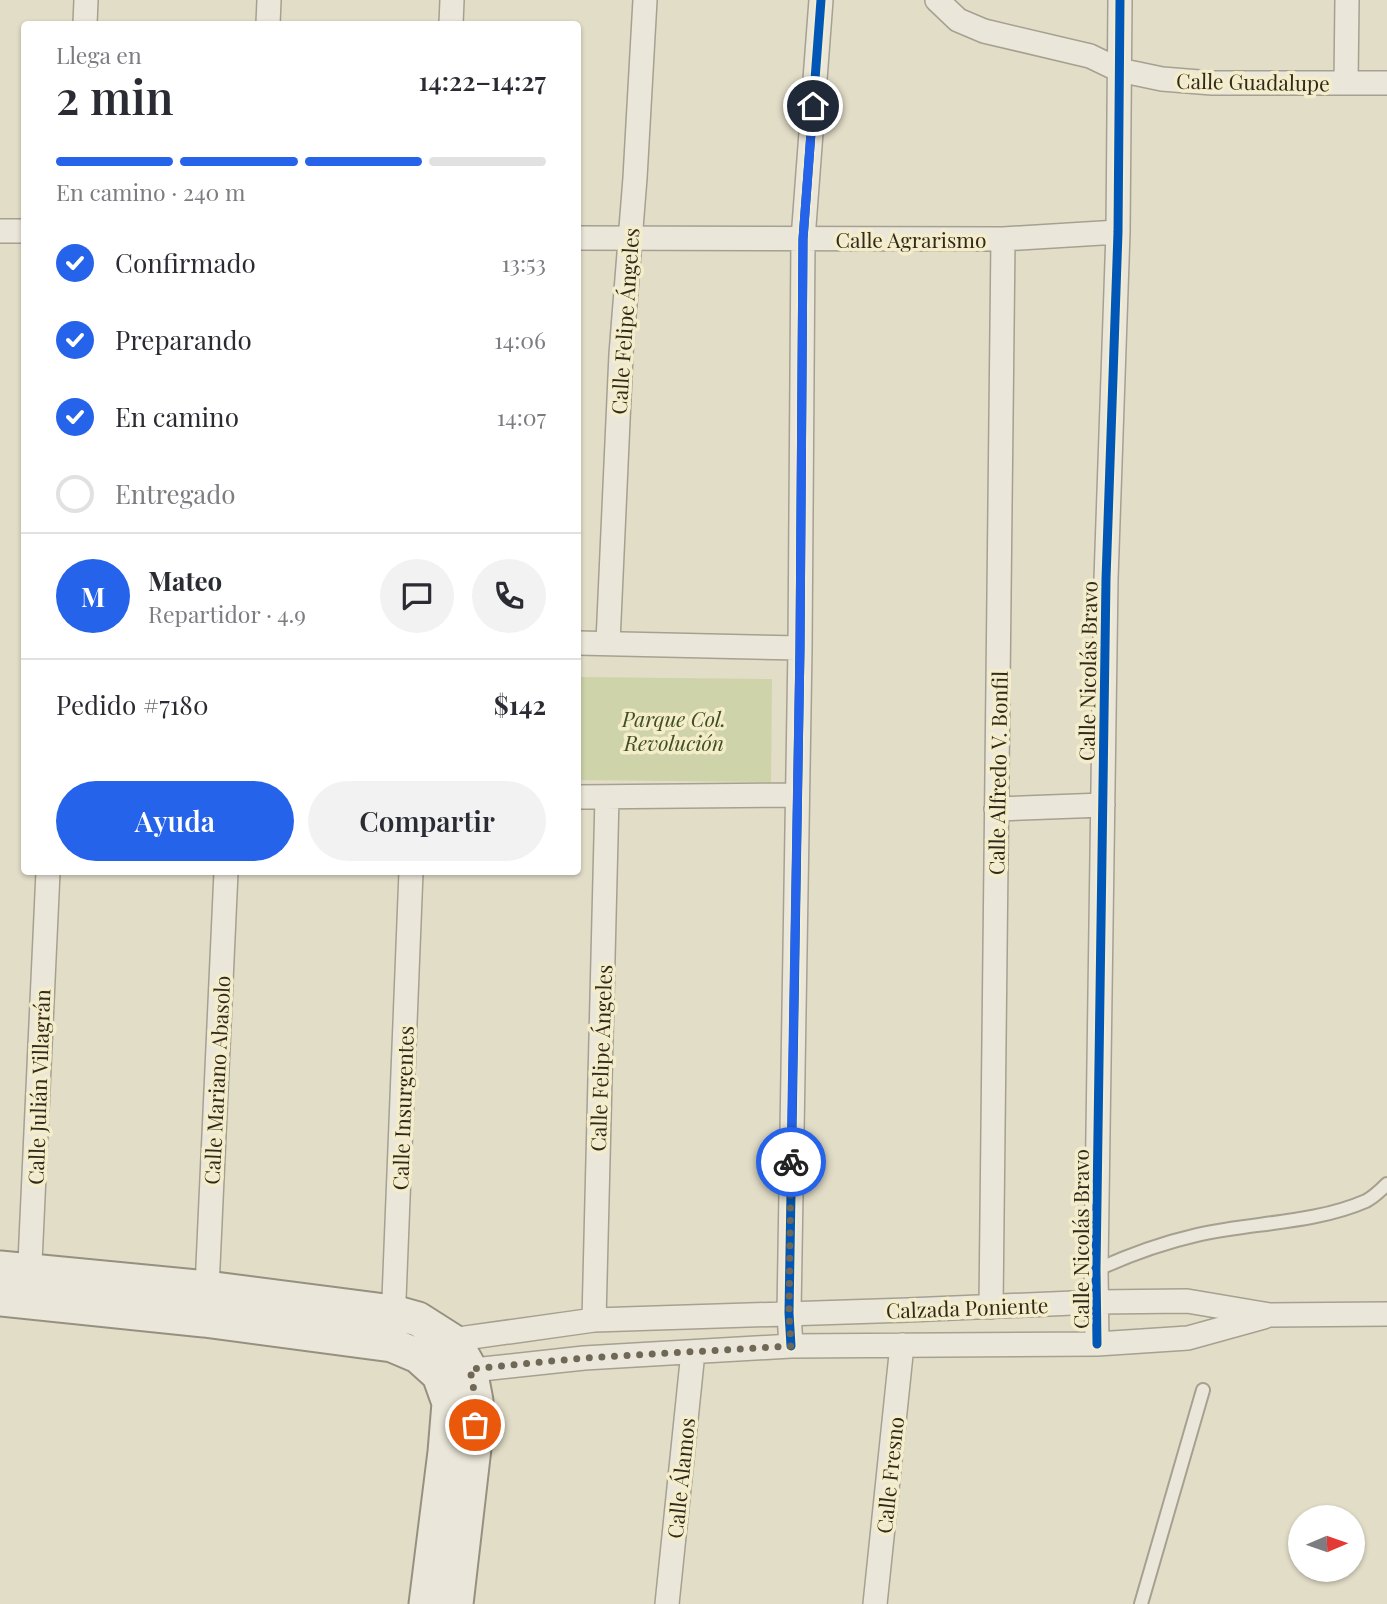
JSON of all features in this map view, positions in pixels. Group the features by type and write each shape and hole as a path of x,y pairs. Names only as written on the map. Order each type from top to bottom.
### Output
{"main road":[{"path":"14,1286 207,1288 393,1312 418,1319 451,1340 458,1347 447,1371 449,1403 445,1452 426,1604"},
{"path":"14,1286 204,1320 392,1345 447,1371 476,1402 474,1448 456,1604"}],"street":[{"path":"85,21 86,0"},
{"path":"268,21 269,0"},
{"path":"451,21 452,0"},
{"name":"Calle Felipe Ángeles","path":"608,642 621,354 645,0"},
{"path":"791,1346 789,1313 800,648 803,239 821,0"},
{"name":"Calle Guadalupe","path":"937,0 958,20 984,31 1090,56 1119,70 1163,79 1212,83 1387,83"},
{"name":"Calle Nicolás Bravo","path":"1097,1344 1106,579 1118,232 1120,0"},
{"path":"1346,83 1348,0"},
{"path":"0,231 21,231"},
{"name":"Calle Agrarismo","path":"581,238 1003,239 1118,232"},
{"name":"Calle Alfredo V. Bonfil","path":"991,1307 1003,239"},
{"path":"581,643 800,648"},
{"path":"581,797 797,795"},
{"name":"Calle Felipe Ángeles","path":"594,1320 607,797"},
{"path":"996,809 1103,805"},
{"name":"Calle Julián Villagrán","path":"14,1286 48,875"},
{"name":"Calle Mariano Abasolo","path":"207,1288 226,875"},
{"name":"Calle Insurgentes","path":"392,1345 411,875"},
{"name":"Calzada Poniente","path":"451,1340 594,1320 1096,1302 1187,1301 1270,1315"},
{"path":"1270,1315 1387,1314"},
{"name":"Calzada Poniente","path":"447,1371 584,1358 791,1346 1097,1344 1188,1338 1270,1315"},
{"name":"Calle Fresno","path":"875,1604 902,1345"},
{"name":"Calle Álamos","path":"667,1604 694,1352"}],"lane":[{"path":"1096,1270 1126,1256 1199,1234 1290,1221 1334,1211 1368,1200 1387,1184"},
{"path":"1141,1604 1203,1390"}],"green space":[{"name":"Parque Col. Revolución","path":"581,677 772,679 771,782 581,780"}],"cycle path":[{"path":"791,1346 789,1313 800,648 803,239 821,0"},
{"path":"1097,1344 1106,579 1118,232 1120,0"}],"way so far":[{"path":"475,1425 476,1402 470,1369 584,1358 791,1346 791,1162"}],"route":[{"path":"791,1162 800,648 803,239 813,106"}]}
